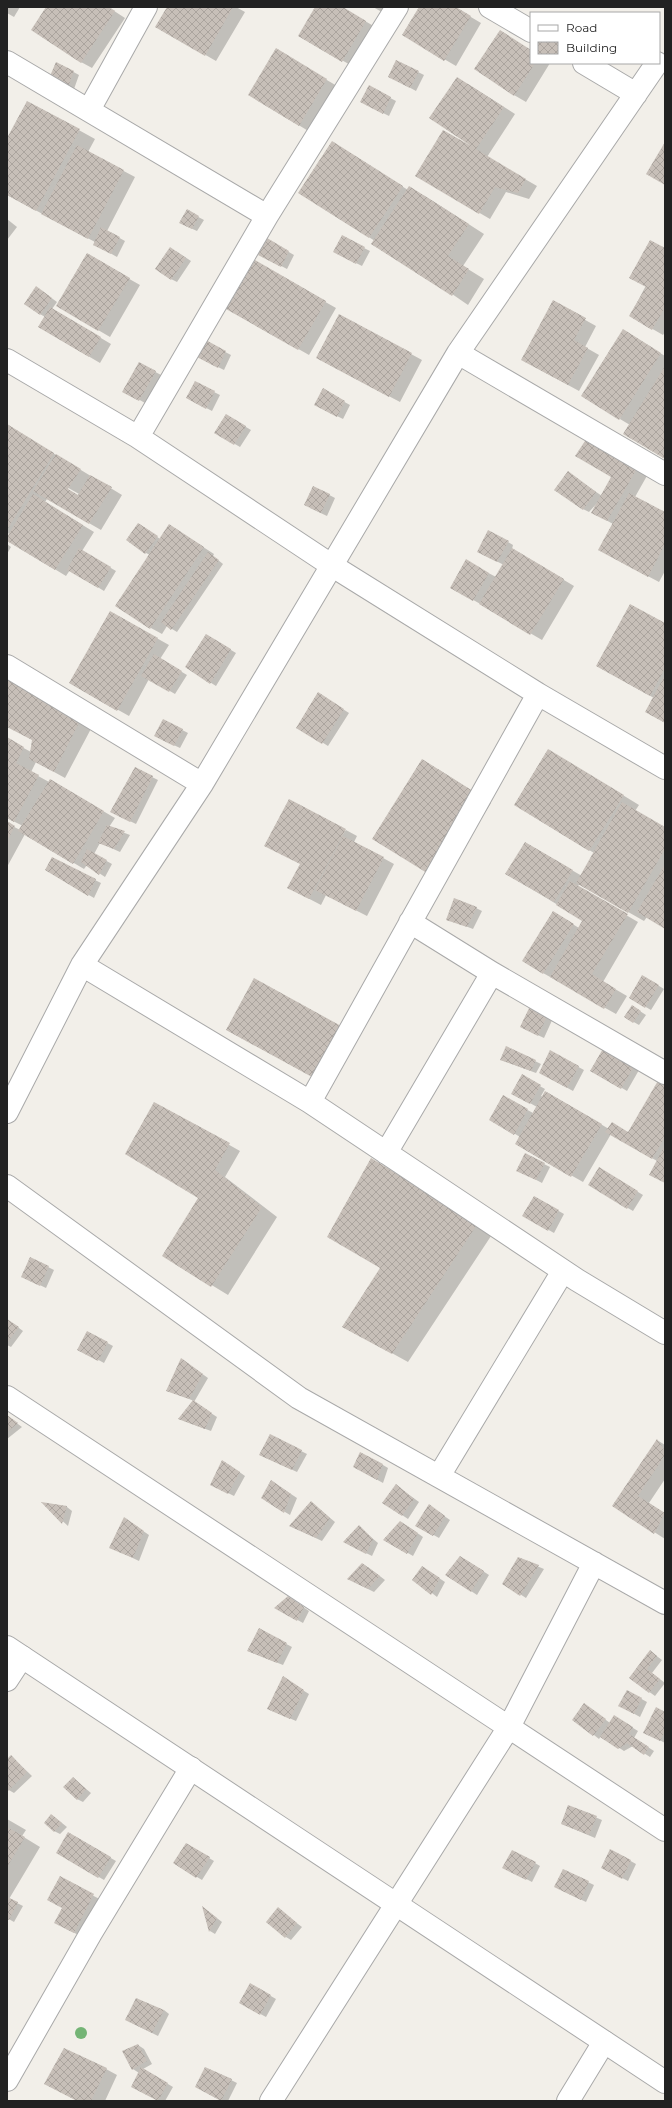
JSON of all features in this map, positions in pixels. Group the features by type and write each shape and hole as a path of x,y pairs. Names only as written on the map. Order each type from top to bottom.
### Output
{"street":[{"path":"89,110 146,7"},
{"path":"138,437 267,216 397,7"},
{"path":"490,7 530,30"},
{"path":"7,62 267,216"},
{"path":"586,64 636,94"},
{"path":"7,1112 82,965 202,784 458,353 657,64"},
{"path":"458,353 665,474"},
{"path":"7,360 138,437 331,565 538,694 665,768"},
{"path":"7,666 202,784"},
{"path":"310,1102 538,694"},
{"path":"410,922 492,973 665,1073"},
{"path":"82,965 310,1102 563,1271 665,1333"},
{"path":"386,1153 492,973"},
{"path":"7,1186 299,1398 665,1603"},
{"path":"439,1476 563,1271"},
{"path":"7,1397 665,1830"},
{"path":"271,2101 397,1905 508,1727 594,1562"},
{"path":"7,1680 14,1652 665,2082"},
{"path":"7,2080 91,1933 191,1768"},
{"path":"568,2101 604,2042"}],"building":[{"path":"46,7 109,7 115,11 81,63 31,30"},
{"path":"167,7 233,7 205,56 155,27"},
{"path":"315,7 343,7 366,21 342,62 298,36"},
{"path":"419,7 456,7 471,16 444,61 402,35"},
{"path":"500,30 530,49 530,64 534,64 514,96 474,69"},
{"path":"276,48 327,79 299,126 248,95"},
{"path":"396,60 419,71 410,88 388,77"},
{"path":"56,62 74,71 68,87 50,76"},
{"path":"457,77 504,107 476,149 526,179 518,193 495,187 479,214 415,176 443,130 471,146 429,118"},
{"path":"369,85 391,97 383,114 360,102"},
{"path":"27,101 80,129 36,211 7,195 7,138"},
{"path":"332,141 403,186 369,238 298,193"},
{"path":"665,142 665,185 646,174"},
{"path":"77,145 124,170 88,239 41,214"},
{"path":"409,186 469,224 448,256 469,269 452,296 371,244"},
{"path":"187,209 199,216 192,229 179,223"},
{"path":"101,227 120,237 111,254 93,245"},
{"path":"342,235 365,247 356,264 333,252"},
{"path":"267,238 289,251 281,267 258,255"},
{"path":"650,240 665,248 665,307 652,330 629,316 646,287 629,278"},
{"path":"170,247 186,258 171,280 155,269"},
{"path":"87,253 130,278 98,331 56,306"},
{"path":"255,260 326,301 298,350 226,309"},
{"path":"36,286 52,298 40,315 24,304"},
{"path":"553,300 586,318 574,340 588,348 568,385 521,360"},
{"path":"50,307 101,337 89,357 38,327"},
{"path":"339,314 412,353 389,397 316,358"},
{"path":"623,329 661,353 619,420 581,396"},
{"path":"204,339 226,351 218,368 195,356"},
{"path":"139,362 156,371 139,401 122,392"},
{"path":"665,366 665,459 623,434"},
{"path":"195,381 215,391 206,409 186,398"},
{"path":"323,388 345,401 337,417 314,405"},
{"path":"226,414 246,426 234,445 214,433"},
{"path":"7,424 54,453 7,530"},
{"path":"587,438 638,467 607,521 591,513 611,477 575,456"},
{"path":"56,454 81,469 68,489 78,495 90,475 112,487 89,524 33,491"},
{"path":"568,471 596,492 583,510 554,490"},
{"path":"313,486 330,494 321,513 304,505"},
{"path":"629,493 665,512 665,544 648,577 598,550"},
{"path":"33,494 83,525 55,570 7,541 7,537"},
{"path":"138,523 158,536 145,554 126,540"},
{"path":"169,524 204,547 150,629 115,606"},
{"path":"488,530 509,541 497,562 477,552"},
{"path":"79,548 111,567 98,588 67,570"},
{"path":"512,548 564,579 530,635 479,604"},
{"path":"208,552 219,560 171,630 161,622"},
{"path":"466,559 489,573 473,601 450,588"},
{"path":"630,604 665,623 665,668 650,696 596,666"},
{"path":"110,611 158,638 117,711 69,683"},
{"path":"206,634 231,649 210,684 185,667"},
{"path":"154,654 182,671 169,692 141,676"},
{"path":"665,675 665,723 645,712"},
{"path":"7,678 82,717 54,772 29,759 32,740 7,727"},
{"path":"318,692 344,709 322,744 296,728"},
{"path":"163,719 183,729 174,746 154,736"},
{"path":"7,737 24,747 16,763 39,775 14,822 7,818"},
{"path":"548,749 624,795 589,851 514,805"},
{"path":"422,759 476,793 427,873 372,839"},
{"path":"135,767 153,776 130,822 110,812"},
{"path":"50,779 104,811 73,864 18,831"},
{"path":"289,799 346,829 309,899 287,888 300,864 264,846"},
{"path":"622,802 665,827 665,849 628,913 576,883"},
{"path":"7,821 15,826 7,841"},
{"path":"107,825 125,831 114,849 98,843"},
{"path":"343,836 384,857 356,911 315,890"},
{"path":"525,842 573,870 554,902 505,874"},
{"path":"87,849 107,860 99,875 81,862"},
{"path":"52,857 96,879 88,896 45,870"},
{"path":"665,864 665,929 637,912"},
{"path":"570,881 628,914 592,974 616,989 604,1009 550,977 582,921 556,905"},
{"path":"454,898 477,907 467,927 446,920"},
{"path":"553,911 574,924 543,974 522,961"},
{"path":"642,975 659,985 645,1008 629,998"},
{"path":"254,978 341,1026 312,1077 226,1030"},
{"path":"531,1004 549,1012 538,1036 520,1027"},
{"path":"632,1005 641,1011 633,1023 624,1017"},
{"path":"506,1046 536,1060 531,1071 500,1060"},
{"path":"604,1047 634,1066 621,1089 590,1071"},
{"path":"550,1050 579,1066 567,1088 539,1073"},
{"path":"522,1074 541,1085 530,1104 511,1094"},
{"path":"659,1079 665,1083 665,1137 652,1159 605,1132 612,1122 628,1132"},
{"path":"545,1091 602,1124 571,1177 515,1144"},
{"path":"503,1095 528,1109 514,1135 489,1120"},
{"path":"154,1102 230,1143 215,1170 262,1207 211,1287 162,1256 198,1198 125,1154"},
{"path":"665,1145 665,1183 649,1175"},
{"path":"525,1153 545,1163 536,1180 516,1171"},
{"path":"371,1158 478,1223 392,1354 342,1327 380,1268 327,1237"},
{"path":"599,1167 638,1191 627,1209 588,1185"},
{"path":"534,1196 559,1210 548,1231 522,1216"},
{"path":"30,1257 49,1266 40,1286 21,1277"},
{"path":"7,1319 19,1327 7,1343"},
{"path":"87,1331 108,1342 98,1361 77,1350"},
{"path":"181,1358 203,1374 189,1399 166,1391"},
{"path":"193,1400 212,1413 205,1429 178,1419"},
{"path":"7,1415 18,1423 7,1432"},
{"path":"270,1434 302,1450 292,1470 259,1455"},
{"path":"657,1439 665,1451 665,1455 638,1496 665,1513 654,1534 612,1506"},
{"path":"360,1452 383,1464 377,1480 353,1467"},
{"path":"222,1460 240,1472 228,1494 210,1485"},
{"path":"271,1480 291,1494 284,1513 261,1498"},
{"path":"396,1484 414,1499 402,1516 382,1503"},
{"path":"311,1501 330,1518 316,1538 289,1526"},
{"path":"41,1502 67,1506 62,1524"},
{"path":"429,1504 445,1516 433,1536 415,1526"},
{"path":"124,1517 144,1531 133,1558 109,1548"},
{"path":"400,1521 418,1533 407,1554 383,1540"},
{"path":"359,1525 373,1539 366,1554 343,1542"},
{"path":"460,1556 484,1571 471,1592 445,1575"},
{"path":"518,1557 539,1565 520,1596 502,1584"},
{"path":"362,1563 380,1576 368,1589 347,1579"},
{"path":"422,1566 440,1578 431,1595 412,1580"},
{"path":"288,1596 304,1607 297,1621 274,1608"},
{"path":"259,1628 287,1643 277,1663 247,1651"},
{"path":"650,1650 657,1656 647,1669 660,1679 649,1693 629,1678"},
{"path":"283,1676 304,1690 290,1719 267,1709"},
{"path":"627,1690 642,1698 634,1714 618,1706"},
{"path":"584,1703 606,1719 593,1736 572,1720"},
{"path":"656,1707 665,1712 665,1731 660,1741 643,1733"},
{"path":"614,1715 633,1727 629,1734 649,1747 644,1755 627,1743 618,1749 600,1737"},
{"path":"11,1755 27,1772 8,1791 7,1759"},
{"path":"73,1777 86,1789 77,1800 63,1787"},
{"path":"568,1805 597,1816 589,1835 561,1824"},
{"path":"51,1814 62,1823 54,1832 44,1823"},
{"path":"7,1827 25,1837 7,1867"},
{"path":"68,1832 111,1857 98,1878 56,1853"},
{"path":"186,1843 210,1857 196,1878 173,1863"},
{"path":"610,1849 631,1860 622,1879 601,1868"},
{"path":"512,1850 536,1862 526,1880 502,1868"},
{"path":"563,1869 589,1881 581,1900 554,1887"},
{"path":"60,1876 94,1894 74,1933 54,1923 62,1908 47,1900"},
{"path":"7,1897 18,1902 9,1920 7,1919"},
{"path":"202,1906 217,1918 209,1932"},
{"path":"278,1907 297,1923 285,1938 266,1922"},
{"path":"250,1983 271,1995 260,2015 239,2003"},
{"path":"136,1998 164,2010 152,2033 125,2020"},
{"path":"138,2044 147,2061 132,2070 122,2051"},
{"path":"64,2048 107,2068 91,2101 77,2101 44,2084"},
{"path":"141,2067 168,2083 158,2101 131,2087"},
{"path":"205,2067 232,2079 221,2101 195,2087"}]}
